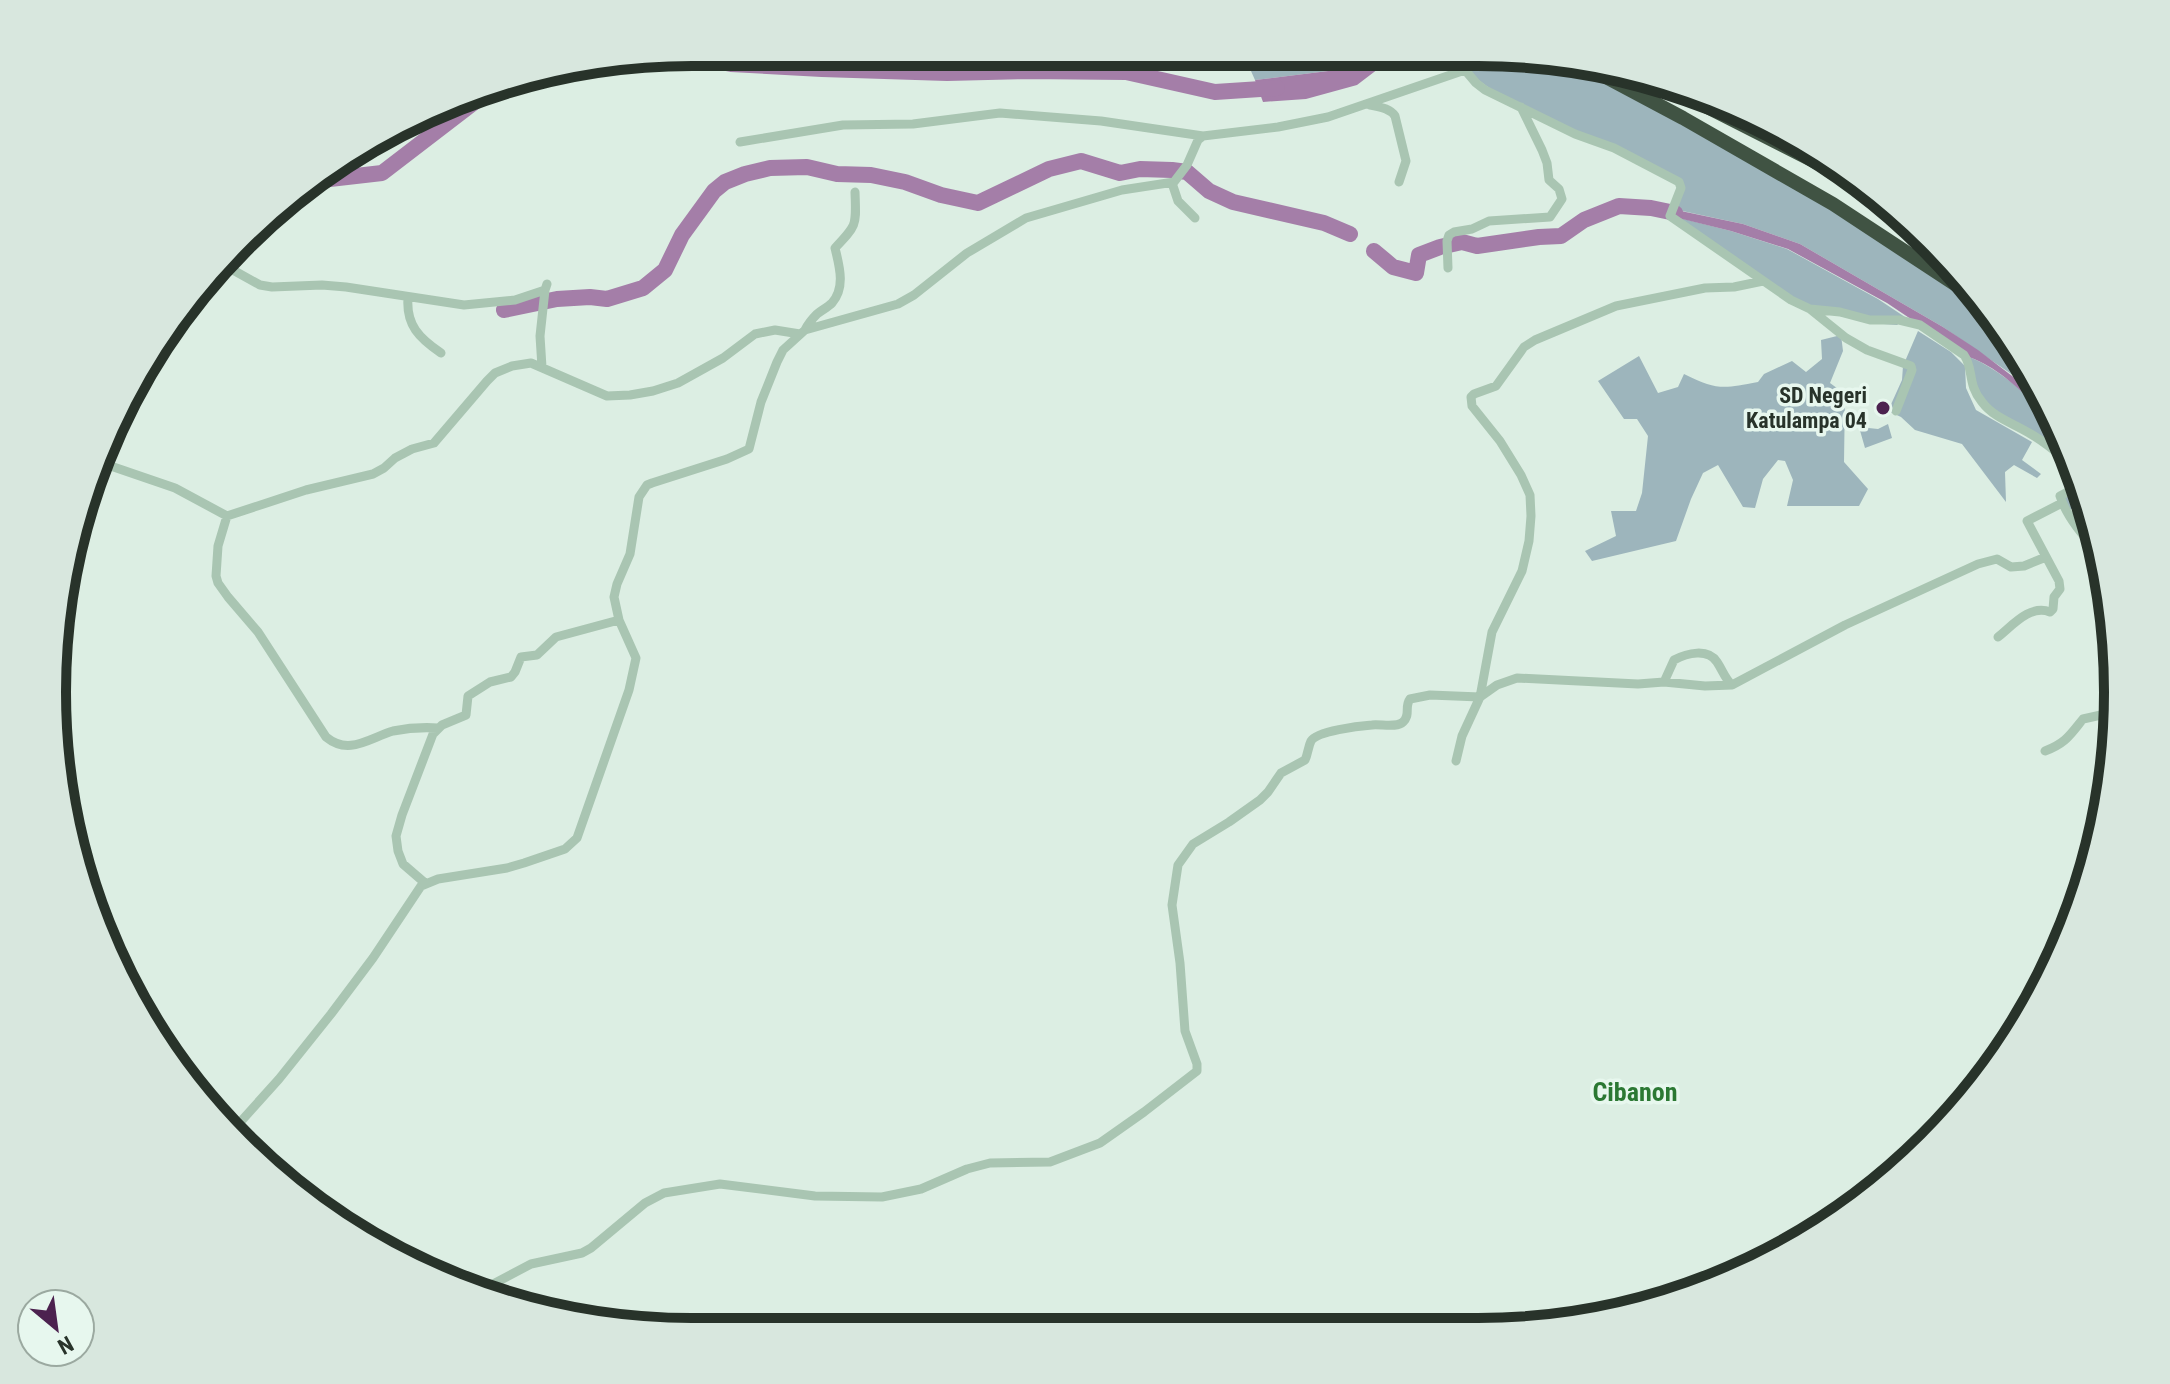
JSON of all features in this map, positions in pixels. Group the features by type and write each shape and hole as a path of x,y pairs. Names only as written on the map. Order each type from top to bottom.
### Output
{"highway":[{"path":"1614,81 1833,204 1951,282"},
{"path":"1745,126 1785,147"}],"street":[{"path":"740,142 843,125 913,124 1000,113 1101,121 1203,136 1328,117 1472,66"},
{"path":"1465,70 1485,90 1575,134 1614,148 1679,182 1681,188 1670,216 1791,300 1810,309 1846,338 1867,350 1911,366 1896,411"},
{"path":"1367,104 1384,108 1395,116 1406,161 1399,182"},
{"path":"1448,268 1449,235 1489,221 1550,217 1562,199 1559,189 1549,180 1547,163 1521,107"},
{"path":"109,465 175,488 227,516 306,490 373,474 412,449 434,443 495,373 521,364 531,363 542,367 607,396 653,391 678,383 723,358 760,332 802,332 898,304 967,253 1026,218 1122,190 1174,181 1203,136"},
{"path":"1174,181 1178,201 1195,218"},
{"path":"239,1124 331,1014 425,883 524,863 565,849 577,838 636,665 614,597 630,554 639,497 652,483 749,449 761,402 783,350 836,297 841,282 835,248 855,224 855,192"},
{"path":"231,269 260,285 346,287 408,302 484,304 545,293 540,336 542,367"},
{"path":"1456,761 1462,736 1480,697 1492,632 1522,571 1531,516 1530,495 1521,475 1500,441 1472,406 1471,397 1496,386 1524,347 1535,340 1616,306 1705,288 1734,287 1763,281"},
{"path":"408,302 415,332 441,353"},
{"path":"1810,309 1920,325 1964,355 1969,363 1974,390 1993,413 2030,433 2056,453"},
{"path":"2071,490 2060,496 2062,503 2085,539"},
{"path":"1998,637 2024,615 2053,609 2060,585 2027,521 2062,503"},
{"path":"227,516 218,546 216,576 221,588 258,632 326,737 334,743 348,746 391,732 421,727 438,728 466,715 468,696 474,691 494,680 513,675 521,657 537,655 556,637 619,620"},
{"path":"491,1285 531,1264 582,1253 645,1203 664,1193 720,1184 815,1196 863,1198 896,1195 921,1189 978,1166 1002,1162 1050,1162 1100,1143 1197,1071 1185,1031 1172,905 1178,865 1193,844 1265,796 1281,773 1305,760 1310,743 1317,736 1372,725 1398,725 1407,716 1406,704 1410,699 1430,695 1480,697 1497,685 1517,678 1732,685 1845,625 1978,564 1997,559 2011,567 2024,566 2046,557"},
{"path":"1664,682 1674,660 1703,653 1714,658 1732,685"},
{"path":"2045,751 2070,737 2083,719 2103,714"},
{"path":"425,883 403,864 396,836 429,742 438,728"}],"shaded area":[{"path":"1249,66 1331,66 1328,71 1255,80"},
{"path":"1331,66 1385,66 1357,85 1306,99 1263,102 1255,80 1328,71"},
{"path":"1472,66 1519,67 1613,81 1694,125 1953,284 1975,311 2021,382 1943,327 1800,244 1743,224 1673,209 1679,181 1504,99 1465,70"},
{"path":"1657,206 1743,224 1800,244 1978,350 2023,384 2032,403 1992,368 1966,356 1887,303 1788,249 1655,211"},
{"path":"1672,216 1787,249 1908,319 1897,325 1870,323 1810,309"},
{"path":"1918,331 1951,352 1965,366 1966,388 1976,410 2032,442 2022,460 2041,474 2037,478 2014,465 2005,472 2006,502 1962,444 1915,430 1901,417 1888,411"},
{"path":"1841,335 1843,351 1830,383 1845,394 1844,462 1868,489 1859,506 1787,506 1793,480 1785,461 1778,460 1763,479 1755,508 1743,507 1718,465 1703,473 1676,541 1592,561 1585,551 1616,536 1611,511 1636,511 1642,493 1648,436 1637,419 1624,419 1598,381 1639,356 1658,393 1678,387 1684,374 1704,383 1727,387 1758,382 1764,374 1792,361 1806,372 1822,359 1821,340"},
{"path":"1966,356 2004,377 2031,400 2056,453 1982,402"},
{"path":"1888,424 1892,438 1865,448 1859,427 1878,429"},
{"path":"2072,493 2076,507 2069,510 2063,498"}],"waterway":[{"path":"767,66 947,73 1126,72 1215,92 1277,88"},
{"path":"335,178 382,173 466,109"},
{"path":"504,310 557,299 607,299 643,288 665,270 682,235 714,191 725,182 770,168 807,167 837,174 871,175 978,203 1049,169 1081,161 1120,173 1140,169 1172,170 1187,172 1209,191 1233,202 1324,223 1350,234"},
{"path":"1374,251 1393,267 1416,273 1419,255 1440,247 1462,242 1477,246 1561,236 1584,220 1619,206 1675,213"}],"place":[{"name":"SD Negeri Katulampa 04","path":"1883,408"}],"district":[{"name":"Cibanon","path":"1635,1092"}]}
